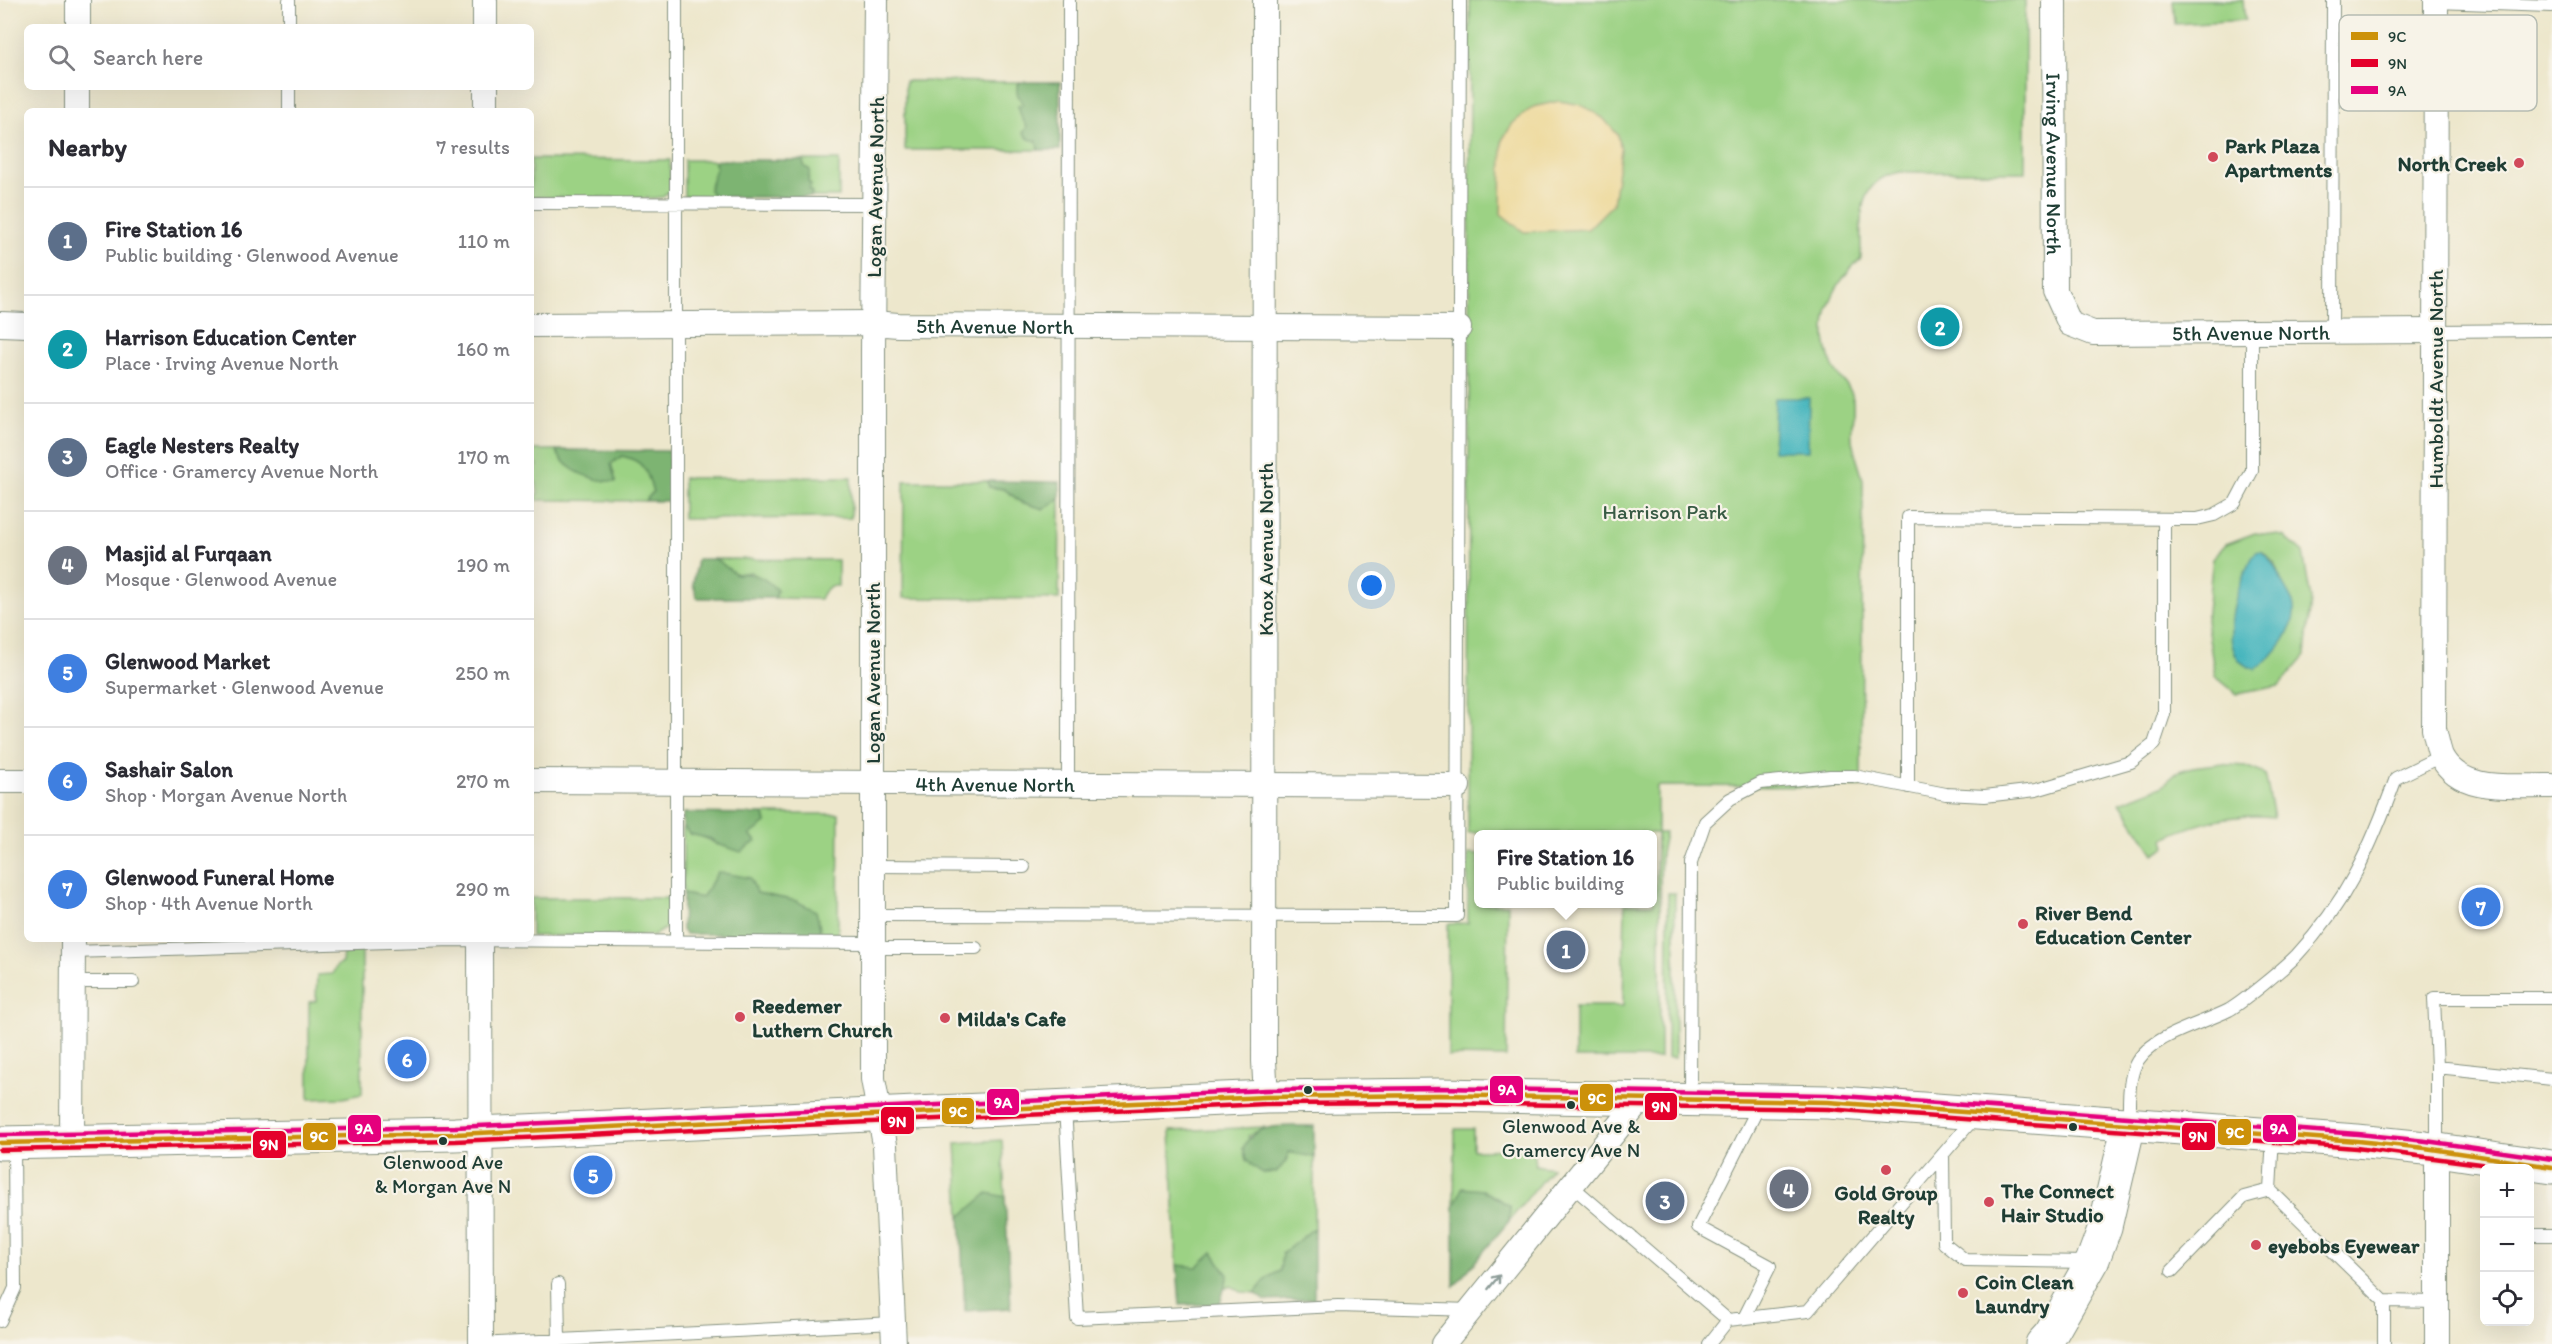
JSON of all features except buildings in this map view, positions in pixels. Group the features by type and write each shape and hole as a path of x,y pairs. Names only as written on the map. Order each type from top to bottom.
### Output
{"street":[{"path":"78,0 78,24"},
{"path":"485,0 485,24"},
{"name":"Logan Avenue North","path":"876,0 873,323 873,1079 885,1145 894,1334"},
{"name":"Knox Avenue North","path":"1265,0 1264,917 1266,1097"},
{"name":"Irving Avenue North","path":"2054,0 2055,291 2070,324"},
{"path":"77,90 77,108"},
{"path":"486,90 486,108"},
{"name":"Humboldt Avenue North","path":"2436,111 2434,729 2442,756"},
{"name":"5th Avenue North","path":"534,325 873,323 1459,328"},
{"path":"0,324 24,325"},
{"name":"5th Avenue North","path":"2070,324 2093,333 2436,331"},
{"path":"2442,756 2457,774 2478,784 2552,786"},
{"path":"0,781 24,781"},
{"name":"4th Avenue North","path":"534,781 1458,786"},
{"path":"480,942 481,1344"},
{"path":"72,1140 73,945"},
{"path":"7,1142 481,1132 1266,1097 1439,1095 1761,1100 1979,1113 2274,1135 2437,1150 2552,1167"},
{"path":"1443,1344 1642,1098"},
{"path":"2048,1341 2092,1262 2105,1227 2129,1124"},
{"path":"2437,1150 2437,1344"}],"lane":[{"path":"289,0 289,24"},
{"path":"676,0 676,941"},
{"path":"1068,783 1069,0"},
{"path":"872,915 1457,916 1460,0"},
{"path":"2332,332 2333,0"},
{"path":"2400,15 2436,9 2552,6"},
{"path":"2333,26 2339,25"},
{"path":"290,90 290,108"},
{"path":"534,203 875,204"},
{"path":"2436,331 2552,330"},
{"path":"1908,788 1908,517 2197,519 2214,515 2235,503 2252,471 2253,333"},
{"path":"1690,1099 1691,863 1705,822 1730,799 1761,783 1854,776 1946,794 1985,796 2036,790 2131,762 2154,744 2164,714 2164,519"},
{"path":"2129,1124 2130,1087 2134,1066 2152,1044 2230,1009 2295,957 2339,904 2374,840 2396,778 2442,756"},
{"path":"873,866 1024,867"},
{"path":"534,940 976,948"},
{"path":"73,945 276,942"},
{"path":"73,982 133,982"},
{"path":"2437,1150 2434,998 2552,998"},
{"path":"2437,1067 2552,1079"},
{"path":"1744,1318 1770,1266 1698,1227 1761,1100"},
{"path":"1065,1106 1077,1318 1338,1306 1471,1310"},
{"path":"1709,1344 1728,1320 1808,1311 1979,1113"},
{"path":"2274,1135 2270,1190 2384,1301 2437,1302"},
{"path":"0,1321 15,1288 7,1142"},
{"path":"1943,1154 1944,1243 1965,1260 2092,1262"},
{"path":"1572,1186 1728,1320"},
{"path":"2172,1270 2244,1197 2270,1190"},
{"path":"2534,1234 2552,1235"},
{"path":"558,1284 560,1340"},
{"path":"2384,1301 2384,1344"},
{"path":"475,1344 560,1340 894,1334"}],"green space":[{"name":"Harrison Park","path":"1470,0 2025,0 2025,172 1901,172 1886,176 1875,183 1863,204 1861,258 1841,281 1828,308 1825,322 1827,351 1833,367 1852,394 1852,440 1863,480 1861,787 1657,786 1657,830 1474,830 1474,833 1468,833"},
{"path":"2173,0 2243,0 2245,20 2175,24"},
{"path":"905,81 1020,82 1017,86 1024,104 1021,116 1038,141 1038,150 905,150"},
{"path":"1020,82 1060,82 1060,150 1038,150 1037,141 1029,139 1023,133 1027,127 1018,106 1023,104 1017,90"},
{"path":"534,159 670,160 670,190 663,197 534,197"},
{"path":"684,160 714,160 716,168 709,190 715,197 684,196"},
{"path":"714,160 802,160 805,167 810,170 808,182 811,185 809,190 812,193 811,197 715,197 709,190 716,168"},
{"path":"802,160 839,160 839,197 811,197 812,193 809,190"},
{"path":"534,450 556,450 573,469 590,477 616,482 611,464 622,456 641,464 649,478 653,492 645,501 534,500 538,495 534,472 538,465 534,460"},
{"path":"556,450 669,451 670,501 645,501 653,492 647,473 640,464 630,458 622,456 611,464 616,482 590,477 573,470 560,458"},
{"path":"851,477 851,518 683,519 683,478"},
{"path":"904,481 987,481 989,487 1004,489 1021,502 1044,509 1060,499 1059,599 903,598"},
{"path":"987,481 1060,482 1060,499 1044,509 1021,502 1004,489 989,487"},
{"path":"2255,533 2284,536 2303,553 2311,599 2305,656 2279,686 2237,694 2215,676 2206,620 2213,558 2226,544","holes":["2262,551 2274,563 2282,583 2232,640 2235,603 2243,584"]},
{"path":"697,559 715,559 736,574 759,576 777,590 775,598 697,598 693,584"},
{"path":"715,559 838,560 838,586 830,586 820,599 775,598 777,590 751,572 736,574"},
{"path":"2216,764 2245,766 2265,774 2274,817 2231,817 2191,827 2164,838 2166,847 2154,854 2120,802 2162,786 2179,771"},
{"path":"683,813 764,814 766,823 750,835 756,841 741,852 717,844 711,839 690,834 683,826"},
{"path":"764,814 839,814 838,934 819,935 818,922 796,901 757,893 730,875 718,872 702,898 683,894 683,826 717,845 755,841 750,835 766,823"},
{"path":"1657,833 1665,833 1661,854 1660,885 1660,1058 1575,1058 1575,1006 1623,1006 1625,908 1657,908"},
{"path":"1468,854 1474,855 1474,908 1508,908 1506,1057 1448,1056 1448,924 1468,923"},
{"path":"718,872 750,878 757,893 796,901 816,911 820,928 819,935 685,934 682,930 683,894 702,898"},
{"path":"1668,893 1675,893 1675,1058 1667,1058"},
{"path":"534,898 668,898 668,927 654,935 534,936"},
{"path":"362,949 362,1094 343,1098 309,1099 309,1002 316,1001 317,975 332,974 337,965 342,963 343,952"},
{"path":"1283,1126 1314,1126 1314,1157 1288,1152 1287,1161 1276,1172 1262,1173 1246,1160 1243,1148 1249,1139 1264,1129"},
{"path":"1265,1127 1248,1136 1262,1173 1276,1172 1287,1161 1288,1152 1314,1157 1314,1228 1282,1254 1280,1271 1267,1278 1255,1293 1241,1292 1231,1286 1224,1289 1228,1275 1177,1265 1170,1131"},
{"path":"1455,1129 1473,1129 1473,1150 1533,1149 1535,1165 1552,1168 1509,1221 1510,1206 1463,1188 1454,1207"},
{"path":"1002,1140 1005,1197 988,1194 960,1217 956,1143"},
{"path":"1462,1188 1483,1190 1510,1206 1509,1221 1454,1287 1454,1207"},
{"path":"988,1193 1005,1197 1011,1308 965,1311 960,1217"},
{"path":"1314,1228 1314,1299 1266,1301 1255,1293 1267,1278 1280,1271 1282,1254"},
{"path":"1213,1252 1228,1275 1220,1304 1180,1305 1177,1265 1197,1267"}],"sand":[{"path":"1559,101 1582,105 1603,118 1618,135 1621,150 1613,204 1588,229 1524,232 1501,214 1502,140 1513,123 1533,107"}],"water":[{"path":"1775,398 1809,398 1808,451 1773,451"},
{"path":"2261,551 2276,569 2292,600 2294,612 2293,621 2284,640 2256,669 2242,663 2234,651 2231,635 2232,617 2242,580 2256,552"}],"transit line":[{"name":"9A","path":"0,1135 455,1127 1266,1090 1439,1088 1829,1095 2358,1134 2552,1159"},
{"name":"9C","path":"0,1143 455,1134 1266,1097 1439,1095 1828,1102 2357,1141 2425,1148 2552,1167"},
{"name":"9N","path":"0,1150 455,1141 1266,1104 1439,1103 1828,1109 2356,1148 2480,1164"}],"place":[{"name":"Park Plaza Apartments","path":"2213,157"},
{"name":"North Creek","path":"2519,163"},
{"name":"Harrison Education Center","path":"1940,327"},
{"name":"Glenwood Funeral Home","path":"2481,907"},
{"name":"River Bend Education Center","path":"2023,924"},
{"name":"Fire Station 16","path":"1566,950"},
{"name":"Reedemer Luthern Church","path":"740,1017"},
{"name":"Milda's Cafe","path":"945,1018"},
{"name":"Sashair Salon","path":"407,1059"},
{"name":"Glenwood Ave & Gramercy Ave N","path":"1571,1105"},
{"name":"Glenwood Ave & Morgan Ave N","path":"443,1141"},
{"name":"Gold Group Realty","path":"1886,1170"},
{"name":"Glenwood Market","path":"593,1175"},
{"name":"Masjid al Furqaan","path":"1789,1189"},
{"name":"Eagle Nesters Realty","path":"1665,1201"},
{"name":"The Connect Hair Studio","path":"1989,1202"},
{"name":"eyebobs Eyewear","path":"2256,1245"},
{"name":"Coin Clean Laundry","path":"1963,1293"}]}
